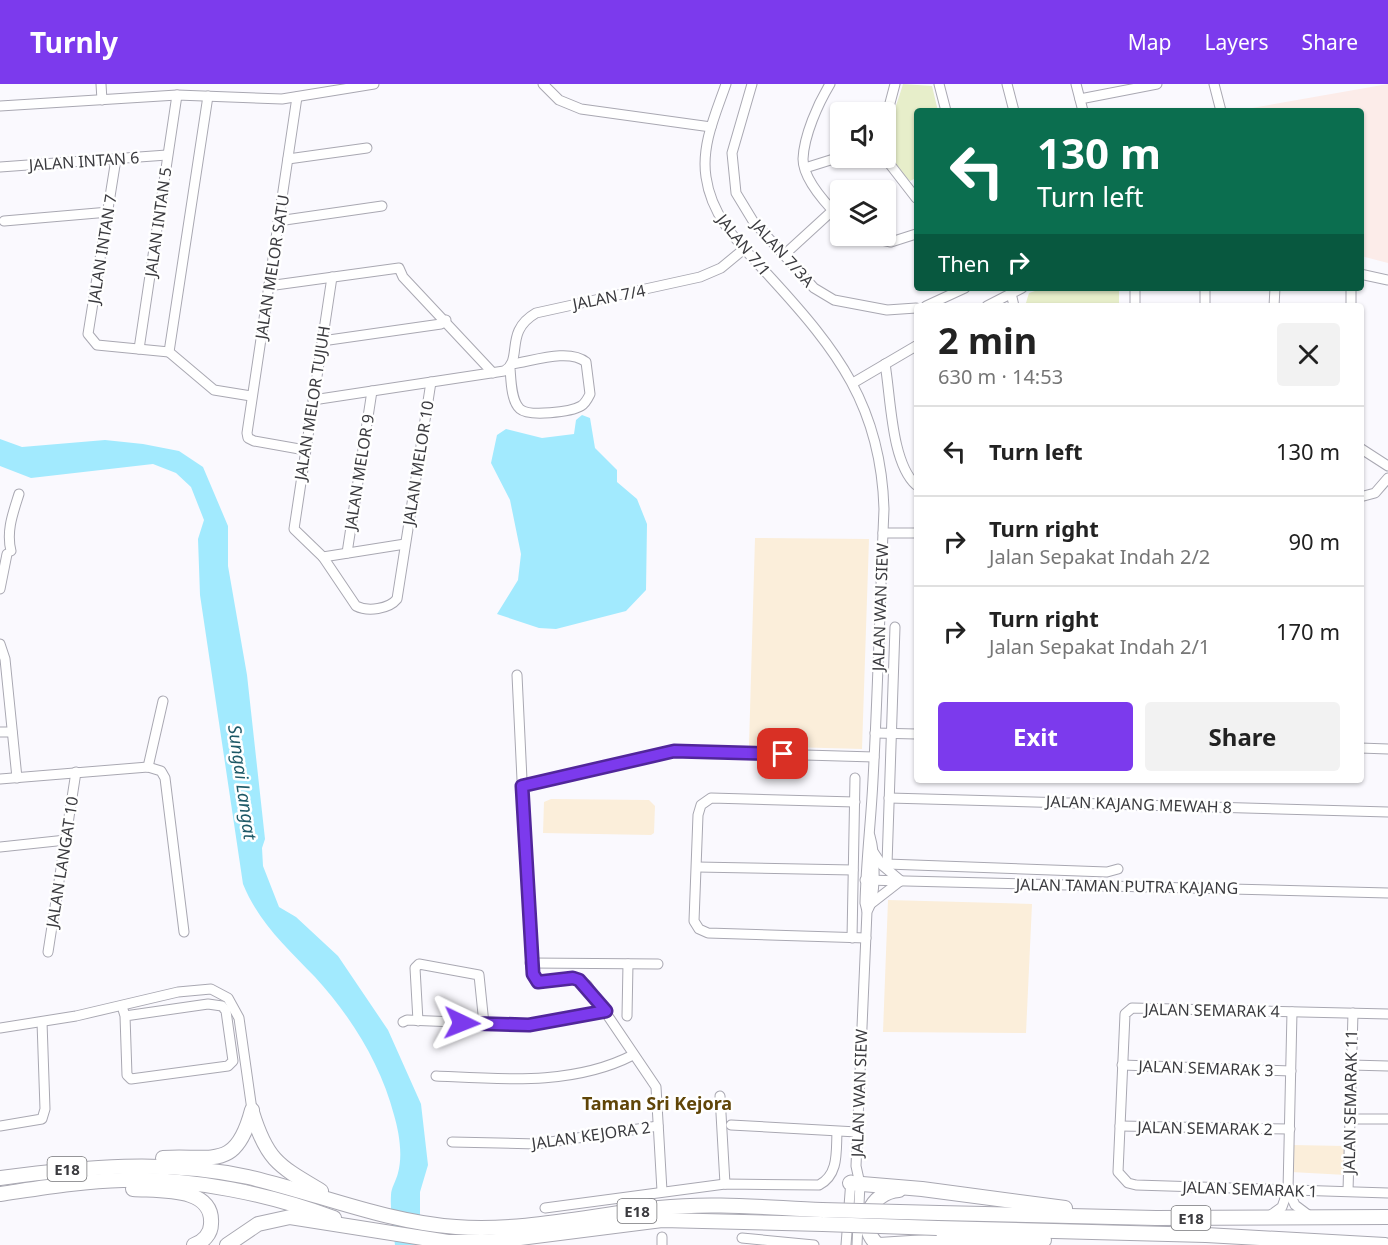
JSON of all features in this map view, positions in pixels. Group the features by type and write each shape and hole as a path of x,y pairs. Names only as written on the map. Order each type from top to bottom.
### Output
{"highway":[{"path":"135,1165 163,1158 210,1158 224,1155 240,1142 252,1110"},
{"path":"252,1110 260,1137 279,1166 341,1204"},
{"name":"E18","path":"0,1178 69,1168 135,1165 226,1173 295,1189 341,1204 420,1222 478,1229 693,1206 939,1213 1388,1218"},
{"name":"E18","path":"0,1194 71,1184 123,1180 176,1181 297,1204 361,1228 408,1238 448,1242 489,1242 662,1220 1130,1234 1385,1245"},
{"path":"71,1184 184,1193 196,1197 207,1205 211,1215 211,1227 208,1235 194,1245"},
{"path":"855,1184 922,1189 1116,1216"},
{"path":"922,1189 886,1192 873,1203 867,1224 869,1235 878,1245 958,1240 1091,1241 1130,1234"},
{"path":"227,1245 258,1224 290,1217 361,1228"}],"street":[{"path":"101,84 102,100"},
{"path":"0,106 177,95 268,99 297,97 374,84"},
{"path":"543,84 559,100 582,109 711,127"},
{"name":"JALAN 7/1","path":"726,84 711,127 705,156 708,190 720,219 744,249 816,327 853,383"},
{"name":"JALAN 7/3A","path":"752,84 732,153 736,193 753,221 814,288 834,300 886,310 914,308"},
{"path":"830,84 816,106 803,160 808,177 830,208"},
{"path":"890,102 895,84"},
{"path":"939,84 945,108"},
{"path":"1007,84 1013,108"},
{"path":"1076,84 1082,108"},
{"path":"1080,99 1157,84"},
{"path":"1214,84 1220,108"},
{"name":"JALAN INTAN 5","path":"139,349 177,95"},
{"path":"168,352 208,96"},
{"name":"JALAN MELOR SATU","path":"297,97 251,396 248,438 305,450"},
{"path":"288,159 367,148"},
{"name":"JALAN INTAN 6","path":"0,167 167,155"},
{"name":"JALAN INTAN 7","path":"116,159 88,334 97,345 139,349"},
{"path":"805,168 830,160"},
{"path":"893,168 914,195"},
{"path":"278,221 382,206"},
{"path":"4,221 109,212"},
{"path":"785,254 830,213"},
{"path":"896,240 914,235"},
{"name":"JALAN 7/4","path":"509,368 518,328 525,319 536,313 700,277 721,268 744,249"},
{"path":"268,286 399,268 403,277 446,320 493,373"},
{"path":"1364,275 1388,280"},
{"name":"JALAN MELOR TUJUH","path":"323,557 294,529 332,277"},
{"path":"932,303 958,291"},
{"path":"993,303 1015,291"},
{"path":"1011,293 1013,303"},
{"path":"322,341 435,325 446,320"},
{"path":"853,383 914,347"},
{"path":"139,349 168,352 214,390 251,396"},
{"path":"313,400 493,373 509,368 569,355 579,356 586,362 590,394 581,406 572,409 528,413 520,409 515,401 509,368"},
{"path":"885,364 899,454 907,477 914,483"},
{"name":"JALAN MELOR 10","path":"323,557 356,606 366,609 377,608 392,605 397,599 431,382"},
{"name":"JALAN WAN SIEW","path":"853,383 872,430 881,464 883,533 870,836 873,853 869,880"},
{"name":"JALAN MELOR 9","path":"347,553 372,391"},
{"path":"1364,451 1388,466"},
{"path":"1364,496 1375,493 1388,478"},
{"path":"0,589 9,552 10,523 19,494"},
{"path":"883,533 914,533"},
{"path":"323,557 405,544"},
{"path":"895,627 887,864 1107,872 1118,869"},
{"path":"0,646 5,659 17,778"},
{"path":"517,675 530,963 538,982 576,978 587,985 656,1087 662,1191"},
{"path":"148,767 163,701"},
{"path":"0,732 12,732"},
{"path":"875,733 914,734"},
{"path":"1364,748 1388,749"},
{"path":"522,786 674,751 874,757"},
{"path":"0,779 148,767 161,771 165,778 184,932"},
{"name":"JALAN LANGAT 10","path":"48,952 76,772"},
{"path":"852,938 855,778"},
{"path":"855,801 711,798 701,805 698,815 694,921 699,929 708,933 866,938"},
{"name":"JALAN KAJANG MEWAH 8","path":"889,798 1388,812"},
{"name":"JALAN WAN SIEW","path":"857,1245 855,1184 866,938 870,907 866,846 870,836"},
{"path":"0,847 66,840"},
{"path":"870,907 886,890 901,881 882,865 873,853"},
{"path":"697,867 853,870"},
{"name":"JALAN TAMAN PUTRA KAJANG","path":"869,880 1388,893"},
{"path":"530,963 658,964"},
{"path":"418,1021 416,966 419,964 479,975 484,1024"},
{"path":"627,1016 628,964"},
{"path":"0,1028 122,1006 196,988 211,989 228,998 239,1018 252,1110"},
{"path":"122,1006 125,1016 128,1075 131,1078 228,1066 233,1061 226,1011 222,1006 208,1004 125,1016"},
{"name":"JALAN SEMARAK 4","path":"1118,1172 1125,1014 1132,1008 1388,1014"},
{"path":"404,1023 418,1021 529,1025 606,1011"},
{"path":"1266,1218 1282,1206 1288,1190 1292,1012"},
{"name":"JALAN SEMARAK 11","path":"1348,1191 1353,1013"},
{"path":"0,1126 42,1119 45,1109 42,1022"},
{"path":"436,1076 534,1080 604,1068 633,1055"},
{"name":"JALAN SEMARAK 3","path":"1122,1065 1291,1071"},
{"path":"1351,1065 1388,1066"},
{"path":"720,1096 725,1184"},
{"path":"1350,1119 1388,1119"},
{"path":"731,1125 857,1132"},
{"name":"JALAN KEJORA 2","path":"452,1142 537,1144 658,1126"},
{"name":"JALAN SEMARAK 2","path":"1120,1126 1290,1129"},
{"path":"545,1208 725,1184 808,1186 823,1183 834,1168 837,1132"},
{"name":"JALAN SEMARAK 1","path":"1118,1172 1128,1183 1136,1185 1388,1193"},
{"name":"JALAN WAN SIEW","path":"846,1245 855,1184"},
{"path":"1288,1190 1295,1205 1311,1217"},
{"path":"742,1238 814,1245"}],"shaded area":[{"path":"1388,84 1388,263 1364,257 1364,108 1252,108"},
{"path":"755,538 869,539 862,749 749,746"},
{"path":"551,799 649,800 655,806 654,833 651,835 543,833 544,802"},
{"path":"888,900 1032,904 1026,1033 883,1032"},
{"path":"1292,1145 1346,1146 1346,1175 1291,1172"}],"green space":[{"path":"903,84 932,86 937,108 914,108 914,179 910,181 896,163 896,106"},
{"path":"1035,291 1119,291 1119,303 1026,303 1029,293"}],"water":[{"path":"582,415 590,418 595,448 617,470 617,482 637,499 647,524 646,590 626,611 556,629 539,628 497,614 518,580 521,554 510,500 491,463 497,435 506,429 542,438 574,434 576,420"},
{"name":"Sungai Langat","path":"0,439 22,447 105,440 143,444 179,451 203,467 228,526 228,566 247,675 265,839 262,848 263,866 279,907 296,917 338,956 388,1030 421,1104 428,1165 420,1192 420,1245 395,1245 391,1195 399,1166 400,1144 388,1096 373,1059 340,1007 265,923 243,884 200,595 198,539 204,520 191,487 176,473 153,464 31,478 0,466"}],"district":[{"name":"Taman Sri Kejora","path":"657,1103"}],"route":[{"path":"462,1023 529,1025 606,1011 583,982 573,978 538,982 533,974 530,963 522,786 674,751 783,754"}]}
